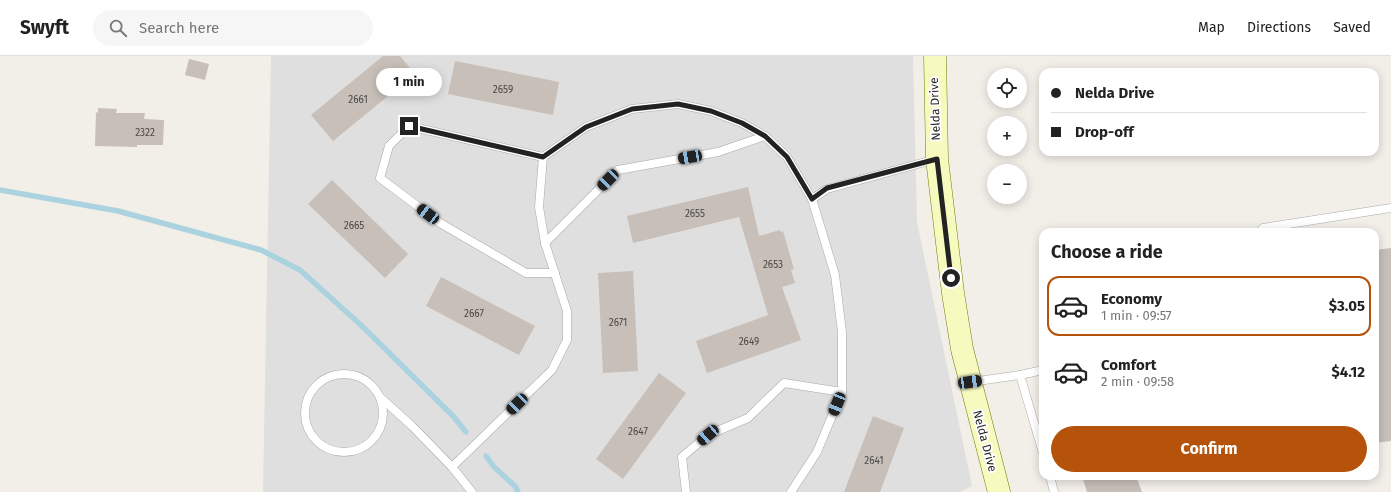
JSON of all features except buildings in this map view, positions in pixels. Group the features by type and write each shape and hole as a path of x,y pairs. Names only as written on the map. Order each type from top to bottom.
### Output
{"street":[{"name":"Nelda Drive","path":"934,56 937,159 953,293 962,350 999,492"}],"lane":[{"path":"555,273 526,273 440,223 380,178 389,146 409,126 543,157 586,127 632,109 678,104 711,111 742,123 765,136 787,157 812,199 835,275 842,332 842,392 817,452 791,492"},
{"path":"546,243 618,170 718,152 765,136"},
{"path":"452,467 552,370 567,340 567,311 546,243 539,207 543,157"},
{"path":"812,199 827,188 937,159"},
{"path":"1263,228 1391,208"},
{"path":"970,382 1039,371"},
{"path":"379,396 383,409 382,422 377,435 368,445 356,451 342,453 329,450 318,443 309,432 305,420 304,408 308,396 315,386 326,378 337,374 350,374 362,378 372,386 379,396 412,426 452,467 472,492"},
{"path":"1020,375 1039,439"},
{"path":"686,492 682,457 708,435 748,418 784,383 842,392"},
{"path":"1051,480 1054,492"}],"shaded area":[{"path":"271,56 913,56 917,222 972,486 960,492 263,492"}],"waterway":[{"path":"0,190 118,211 261,250 300,270 362,326 453,416 466,432"},
{"path":"486,456 494,467 515,486 518,492"}],"route":[{"path":"409,126 543,157 586,127 632,109 678,104 711,111 742,123 765,136 787,157 812,199 827,188 937,159 951,278"}]}
